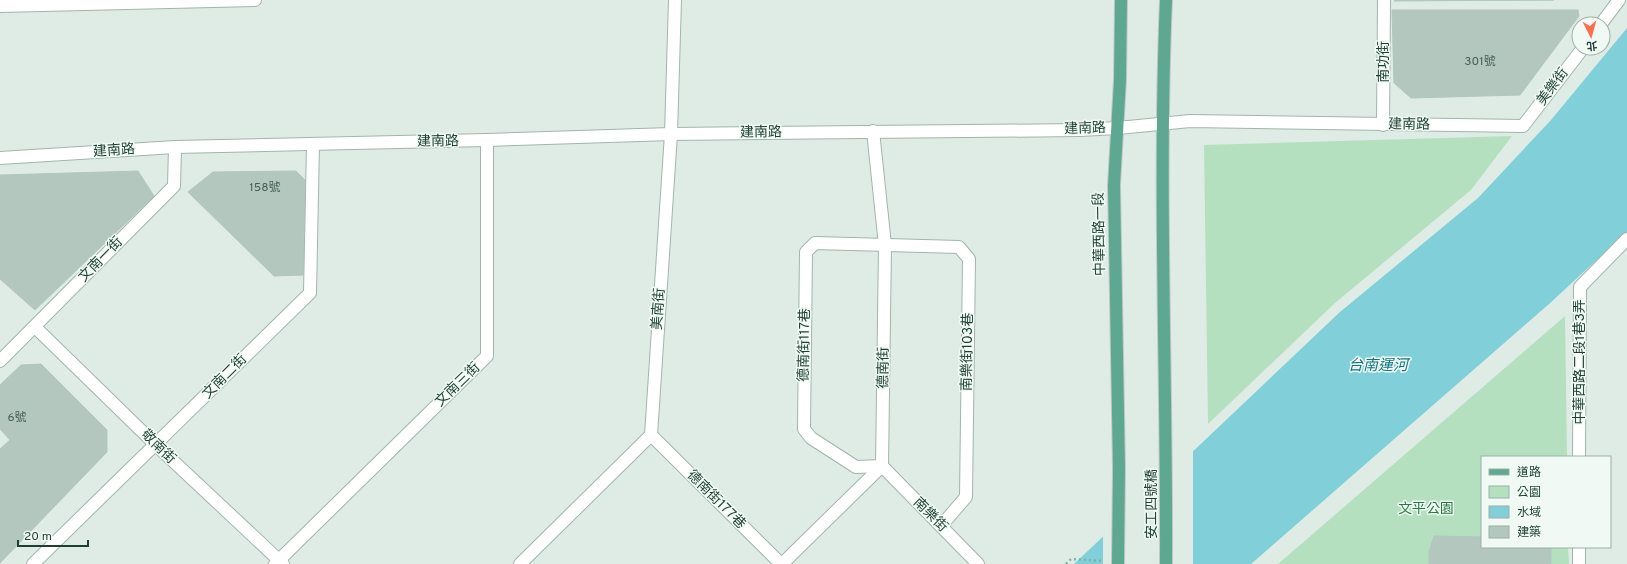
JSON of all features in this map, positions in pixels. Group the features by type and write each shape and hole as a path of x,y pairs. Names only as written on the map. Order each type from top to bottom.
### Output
{"main road":[{"name":"中華西路一段","path":"1118,563 1119,468 1114,185 1118,128 1121,0"},
{"path":"1162,123 1166,0"},
{"name":"安工四號橋","path":"1162,123 1167,444 1166,564"}],"street":[{"path":"0,6 255,0"},
{"name":"美南街","path":"651,435 671,134 675,0"},
{"name":"南功街","path":"1383,125 1384,0"},
{"path":"1607,16 1619,0"},
{"name":"美樂街","path":"1523,126 1577,56"},
{"name":"建南路","path":"0,158 175,147 313,145 671,134 1118,128 1190,121 1523,126"},
{"name":"德南街","path":"873,131 885,245 882,466"},
{"name":"文南三街","path":"279,563 487,356 487,140"},
{"name":"文南二街","path":"33,564 310,293 313,145"},
{"name":"文南一街","path":"0,361 174,186 175,147"},
{"name":"中華西路二段1巷3弄","path":"1579,456 1580,287 1627,238"},
{"name":"德南街117巷","path":"882,466 856,467 811,438 804,429 806,252 815,243 885,245"},
{"name":"南樂街103巷","path":"885,245 959,247 969,259 966,497 941,526"},
{"name":"敬南街","path":"35,327 279,563"},
{"path":"520,564 651,435"},
{"name":"德南街177巷","path":"651,435 782,564"},
{"path":"782,564 882,466"},
{"name":"南樂街","path":"882,466 978,564"},
{"path":"1579,548 1579,564"}],"path":[{"path":"1066,564 1071,559 1118,563"}],"green space":[{"path":"1512,136 1471,190 1335,303 1208,424 1204,145"},
{"name":"文平公園","path":"1565,316 1567,456 1481,456 1481,548 1568,548 1569,564 1278,564"}],"water":[{"name":"台南運河","path":"1627,28 1627,232 1549,304 1251,564 1074,564 1340,312 1478,198 1551,120 1604,56 1611,56 1611,47"}],"pier":[{"path":"1193,448 1193,564 1103,564 1103,534"}],"building":[{"path":"1395,0 1554,0 1394,1"},
{"path":"1392,10 1578,10 1579,16 1571,16 1571,27 1520,95 1411,98 1394,83"},
{"path":"138,171 154,196 35,310 0,279 0,175"},
{"path":"296,171 305,180 303,275 274,276 188,192 213,172"},
{"path":"41,364 107,430 107,452 0,563 0,449 10,440 0,429 0,385 21,365"},
{"path":"1434,536 1481,537 1481,548 1551,548 1551,564 1429,564 1429,552"}]}
